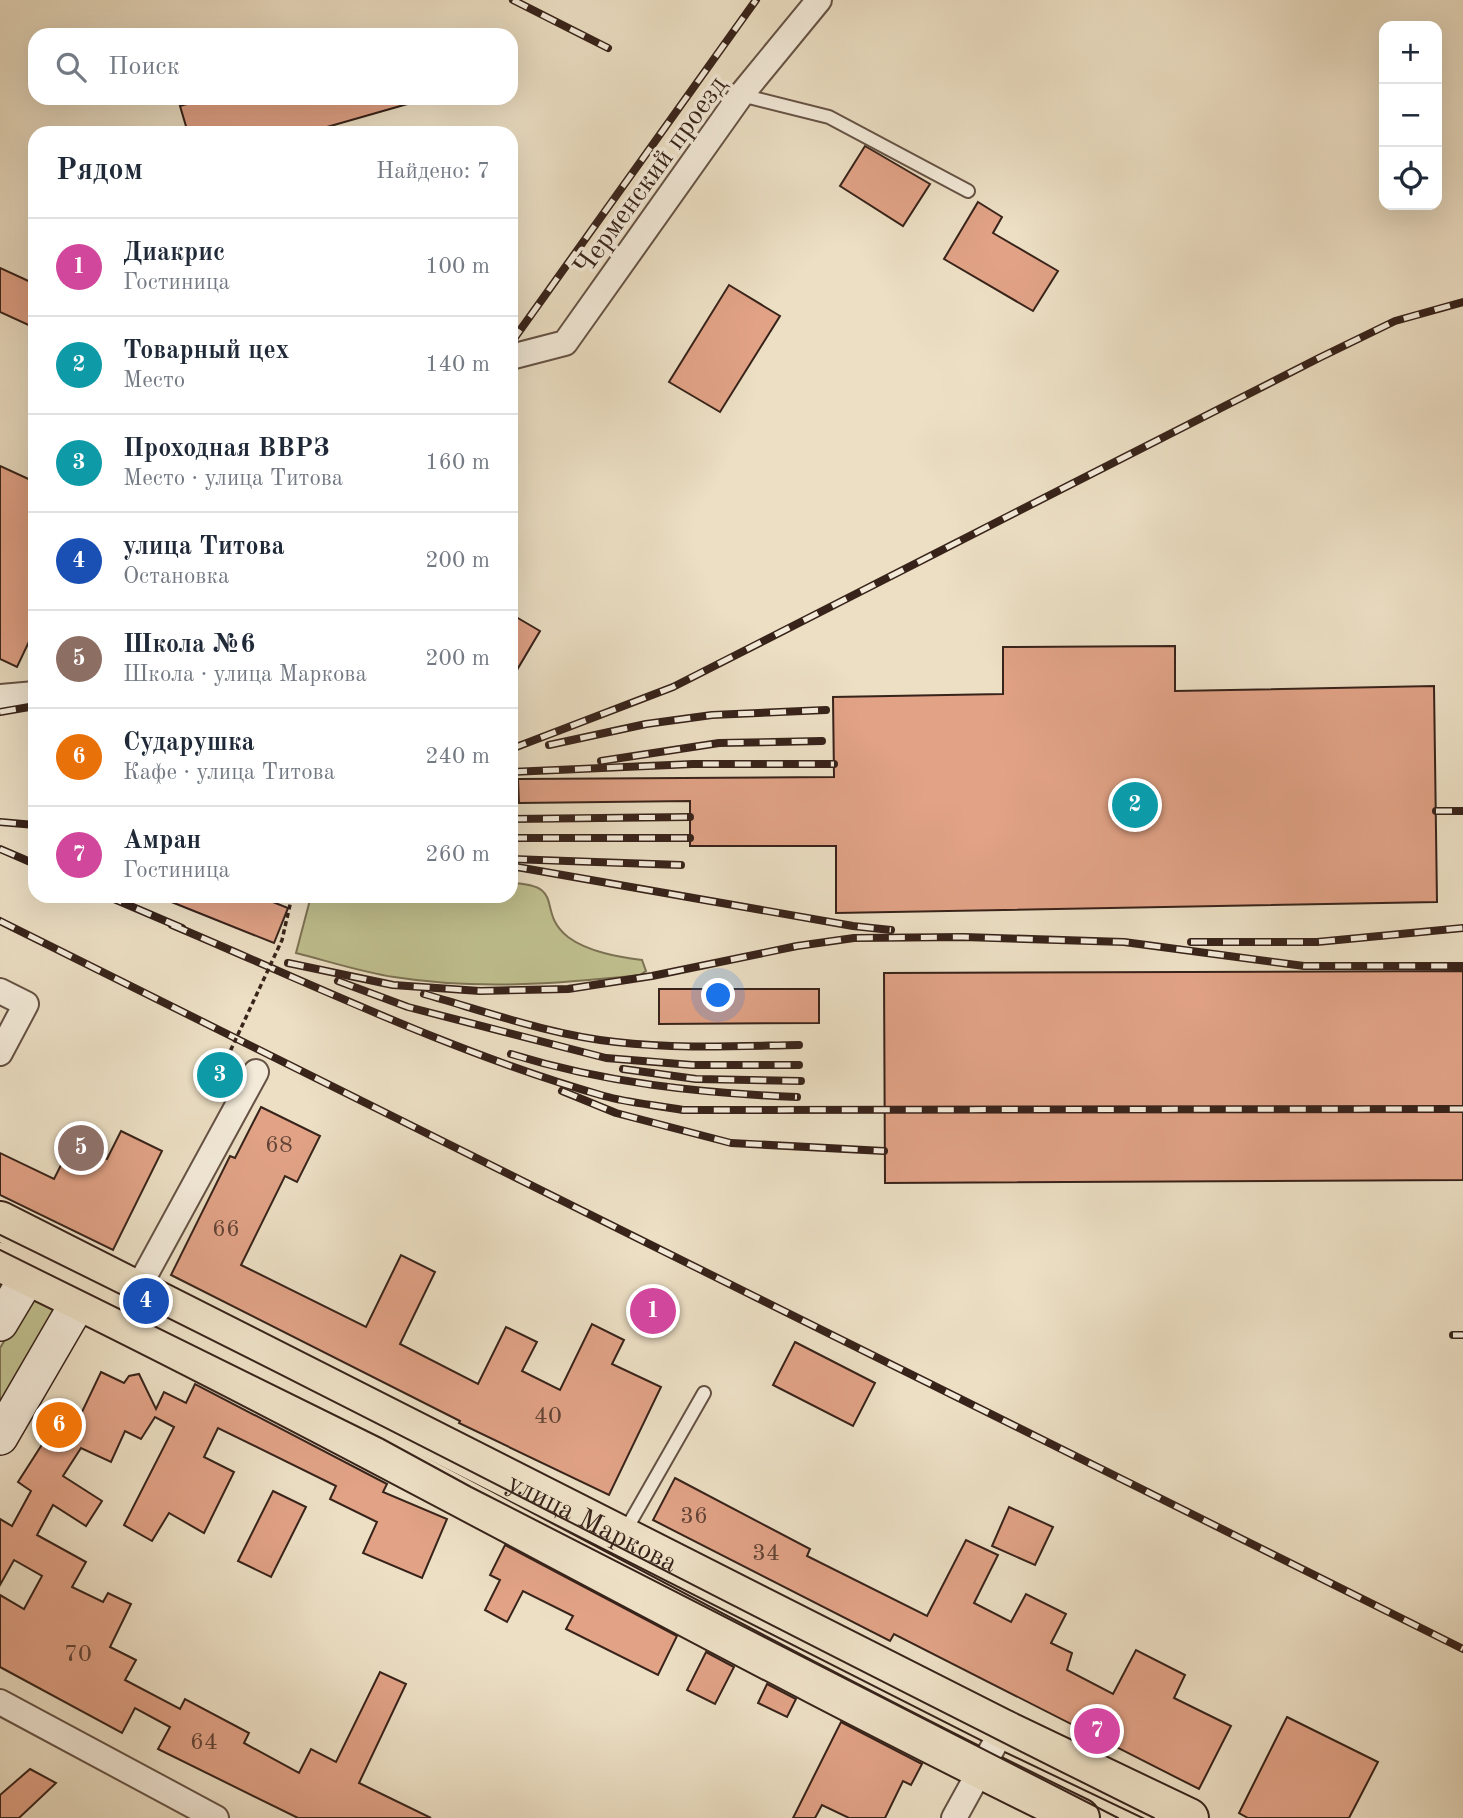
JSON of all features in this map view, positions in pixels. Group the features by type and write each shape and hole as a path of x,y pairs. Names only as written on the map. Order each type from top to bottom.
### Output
{"main road":[{"name":"улица Маркова","path":"0,1221 25,1261 78,1303 431,1480 981,1769 1080,1818"},
{"name":"улица Маркова","path":"25,1261 97,1270 1003,1729 1189,1818"}],"street":[{"name":"Черменский проезд","path":"518,355 565,343 741,95 820,0"},
{"path":"0,697 28,695"},
{"path":"0,991 26,1004 0,1053"},
{"path":"137,1290 256,1072"},
{"path":"0,1323 25,1261"},
{"path":"0,1437 97,1270"},
{"path":"0,1702 216,1818"},
{"path":"954,1818 1003,1729"}],"lane":[{"path":"741,95 829,117 968,191"},
{"path":"622,1536 704,1394"}],"path":[{"path":"227,1058 282,940 290,903"}],"green space":[{"path":"518,884 539,889 545,894 553,918 568,937 594,950 642,960 646,971 640,975 548,983 456,983 382,975 296,953 309,903 518,903"},
{"path":"34,1293 67,1309 0,1420 0,1348"}],"building":[{"path":"404,105 330,126 186,126 180,106"},
{"path":"865,146 930,184 903,226 840,186"},
{"path":"978,202 1002,217 993,233 1058,271 1033,311 944,259"},
{"path":"0,268 28,281 28,325 0,312"},
{"path":"729,285 780,316 720,412 669,382"},
{"path":"0,466 28,479 28,644 17,667 0,659"},
{"path":"518,618 540,631 518,668"},
{"path":"1175,646 1175,691 1434,686 1437,902 836,913 836,846 690,846 690,801 519,803 518,779 834,777 833,697 1003,694 1003,647"},
{"path":"174,903 276,903 288,908 274,943"},
{"path":"1463,971 1463,1180 885,1183 884,973"},
{"path":"659,989 819,989 819,1023 659,1024"},
{"path":"214,1059 237,1071 227,1091 203,1079"},
{"path":"261,1107 320,1136 297,1182 285,1176 241,1265 366,1327 401,1255 435,1272 400,1344 478,1384 506,1327 537,1342 522,1371 560,1390 592,1324 624,1340 612,1364 661,1387 609,1495 459,1423 460,1421 171,1275 230,1156 235,1158"},
{"path":"121,1131 162,1151 113,1250 0,1195 0,1153 54,1179 63,1161 82,1170 91,1152 107,1159"},
{"path":"795,1342 875,1383 853,1426 773,1385"},
{"path":"101,1372 124,1383 129,1376 139,1374 156,1409 164,1392 186,1403 195,1384 387,1484 383,1492 447,1519 422,1578 363,1553 377,1522 330,1499 336,1486 218,1428 204,1457 234,1472 204,1533 169,1513 152,1541 124,1525 174,1427 155,1417 141,1439 125,1431 111,1462 81,1448 63,1476 102,1501 86,1526 53,1505 37,1535 86,1562 72,1587 103,1602 108,1593 131,1604 110,1647 136,1660 125,1680 180,1709 185,1699 249,1733 244,1743 299,1773 311,1749 336,1762 380,1672 406,1684 359,1783 431,1818 298,1818 158,1749 170,1727 135,1708 122,1733 0,1667 0,1595 24,1609 42,1576 14,1560 0,1585 0,1519 12,1526 31,1491 18,1482 50,1432 62,1402 82,1412"},
{"path":"675,1478 810,1549 807,1556 927,1616 966,1540 998,1555 974,1603 1011,1622 1026,1594 1066,1614 1051,1643 1072,1653 1067,1670 1113,1694 1136,1650 1185,1675 1174,1698 1231,1726 1199,1789 894,1634 890,1641 653,1520"},
{"path":"273,1491 306,1507 271,1577 238,1561"},
{"path":"1009,1507 1053,1527 1035,1565 992,1546"},
{"path":"505,1545 677,1636 658,1675 566,1629 573,1616 523,1591 507,1622 485,1610 500,1580 490,1575"},
{"path":"706,1652 734,1667 715,1704 687,1690"},
{"path":"767,1684 796,1699 787,1717 758,1703"},
{"path":"1287,1717 1378,1762 1349,1818 1248,1818 1239,1813"},
{"path":"841,1722 922,1764 911,1785 903,1781 885,1818 849,1818 822,1805 815,1818 793,1818"},
{"path":"30,1769 56,1783 19,1818 0,1818 0,1795"}],"tram line":[{"path":"0,1235 1154,1818"},
{"path":"0,1250 383,1439 471,1487 1118,1818"}],"railway":[{"path":"513,0 608,48"},
{"path":"518,333 756,0"},
{"path":"518,746 673,687 1319,358 1395,321 1463,302"},
{"path":"0,712 28,707"},
{"path":"549,745 646,724 712,715 826,710"},
{"path":"601,761 719,743 822,741"},
{"path":"518,772 693,764 834,764"},
{"path":"1436,811 1463,811"},
{"path":"518,819 690,817"},
{"path":"0,822 28,824"},
{"path":"518,838 690,838"},
{"path":"0,849 28,861"},
{"path":"518,859 681,865"},
{"path":"518,867 853,926 891,930"},
{"path":"123,903 182,928"},
{"path":"0,921 1463,1649"},
{"path":"172,925 386,1017 494,1060 604,1096 683,1110 1463,1109"},
{"path":"1191,942 1317,942 1463,928"},
{"path":"288,963 393,985 480,991 568,989 652,976 797,946 854,938 964,937 1124,942 1304,966 1463,966"},
{"path":"338,981 408,1007 606,1058 692,1065 799,1065"},
{"path":"424,994 592,1039 684,1046 799,1045"},
{"path":"511,1054 582,1072 652,1085 797,1097"},
{"path":"623,1069 696,1079 801,1081"},
{"path":"562,1091 616,1113 731,1143 884,1151"},
{"path":"1453,1335 1463,1335"}],"place":[{"name":"Товарный цех","path":"1135,805"},
{"name":"Проходная ВВРЗ","path":"220,1075"},
{"name":"Школа №6","path":"81,1148"},
{"name":"улица Титова","path":"146,1301"},
{"name":"Диакрис","path":"653,1311"},
{"name":"Сударушка","path":"59,1425"},
{"name":"Амран","path":"1097,1731"}]}
